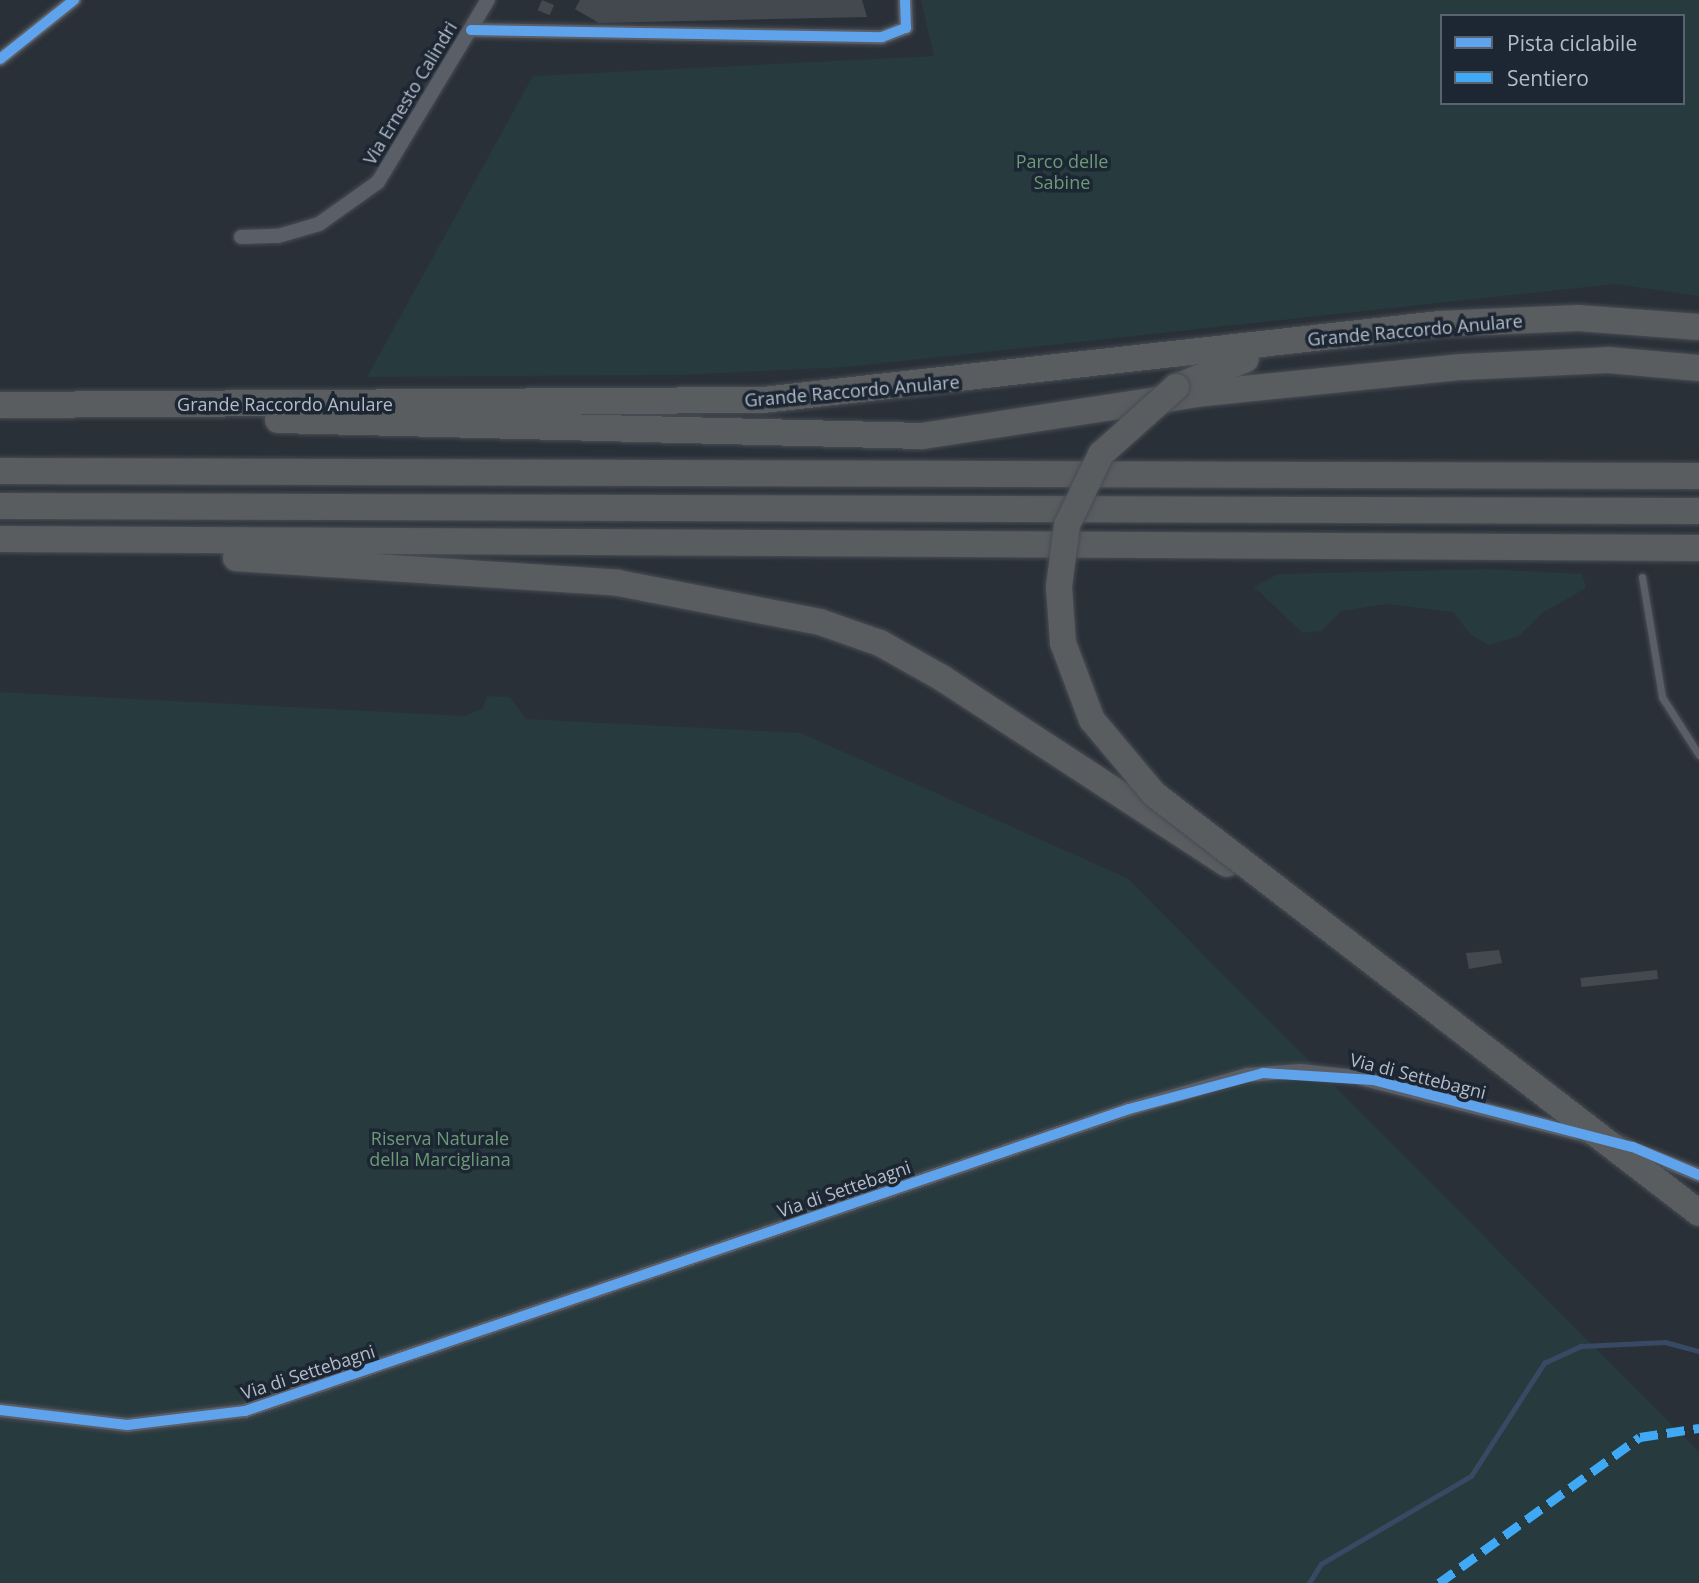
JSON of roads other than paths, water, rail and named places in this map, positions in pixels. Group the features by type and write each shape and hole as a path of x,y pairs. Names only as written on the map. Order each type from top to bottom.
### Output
{"highway":[{"name":"Grande Raccordo Anulare","path":"0,405 678,403 943,384 1343,335 1533,318 1699,327"},
{"path":"1343,335 1205,373 1141,412 1101,454 1076,499 1059,587 1068,666 1110,746 1154,794 1324,928 1699,1213"},
{"path":"88,405 465,430 923,436 1205,393 1421,371 1590,360 1699,368"},
{"path":"0,471 1699,476"},
{"path":"0,506 1699,511"},
{"path":"0,539 1699,548"},
{"path":"0,546 478,571 678,591 795,615 880,643 1000,713 1324,928"}],"street":[{"path":"0,59 74,0"},
{"name":"Via Ernesto Calindri","path":"241,237 299,232 362,197 405,146 488,0"},
{"path":"471,30 882,37 906,28 905,0"},
{"name":"Via di Settebagni","path":"0,1410 127,1425 245,1411 1129,1109 1263,1073 1373,1080 1633,1147 1699,1175"}],"lane":[{"path":"1642,577 1662,697 1699,755"}],"waterway":[{"path":"1309,1583 1321,1564 1471,1476 1544,1363 1581,1346 1665,1342 1699,1351"}],"park label":[{"name":"Parco delle Sabine","path":"1062,172"},
{"name":"Riserva Naturale della Marcigliana","path":"440,1149"}]}
